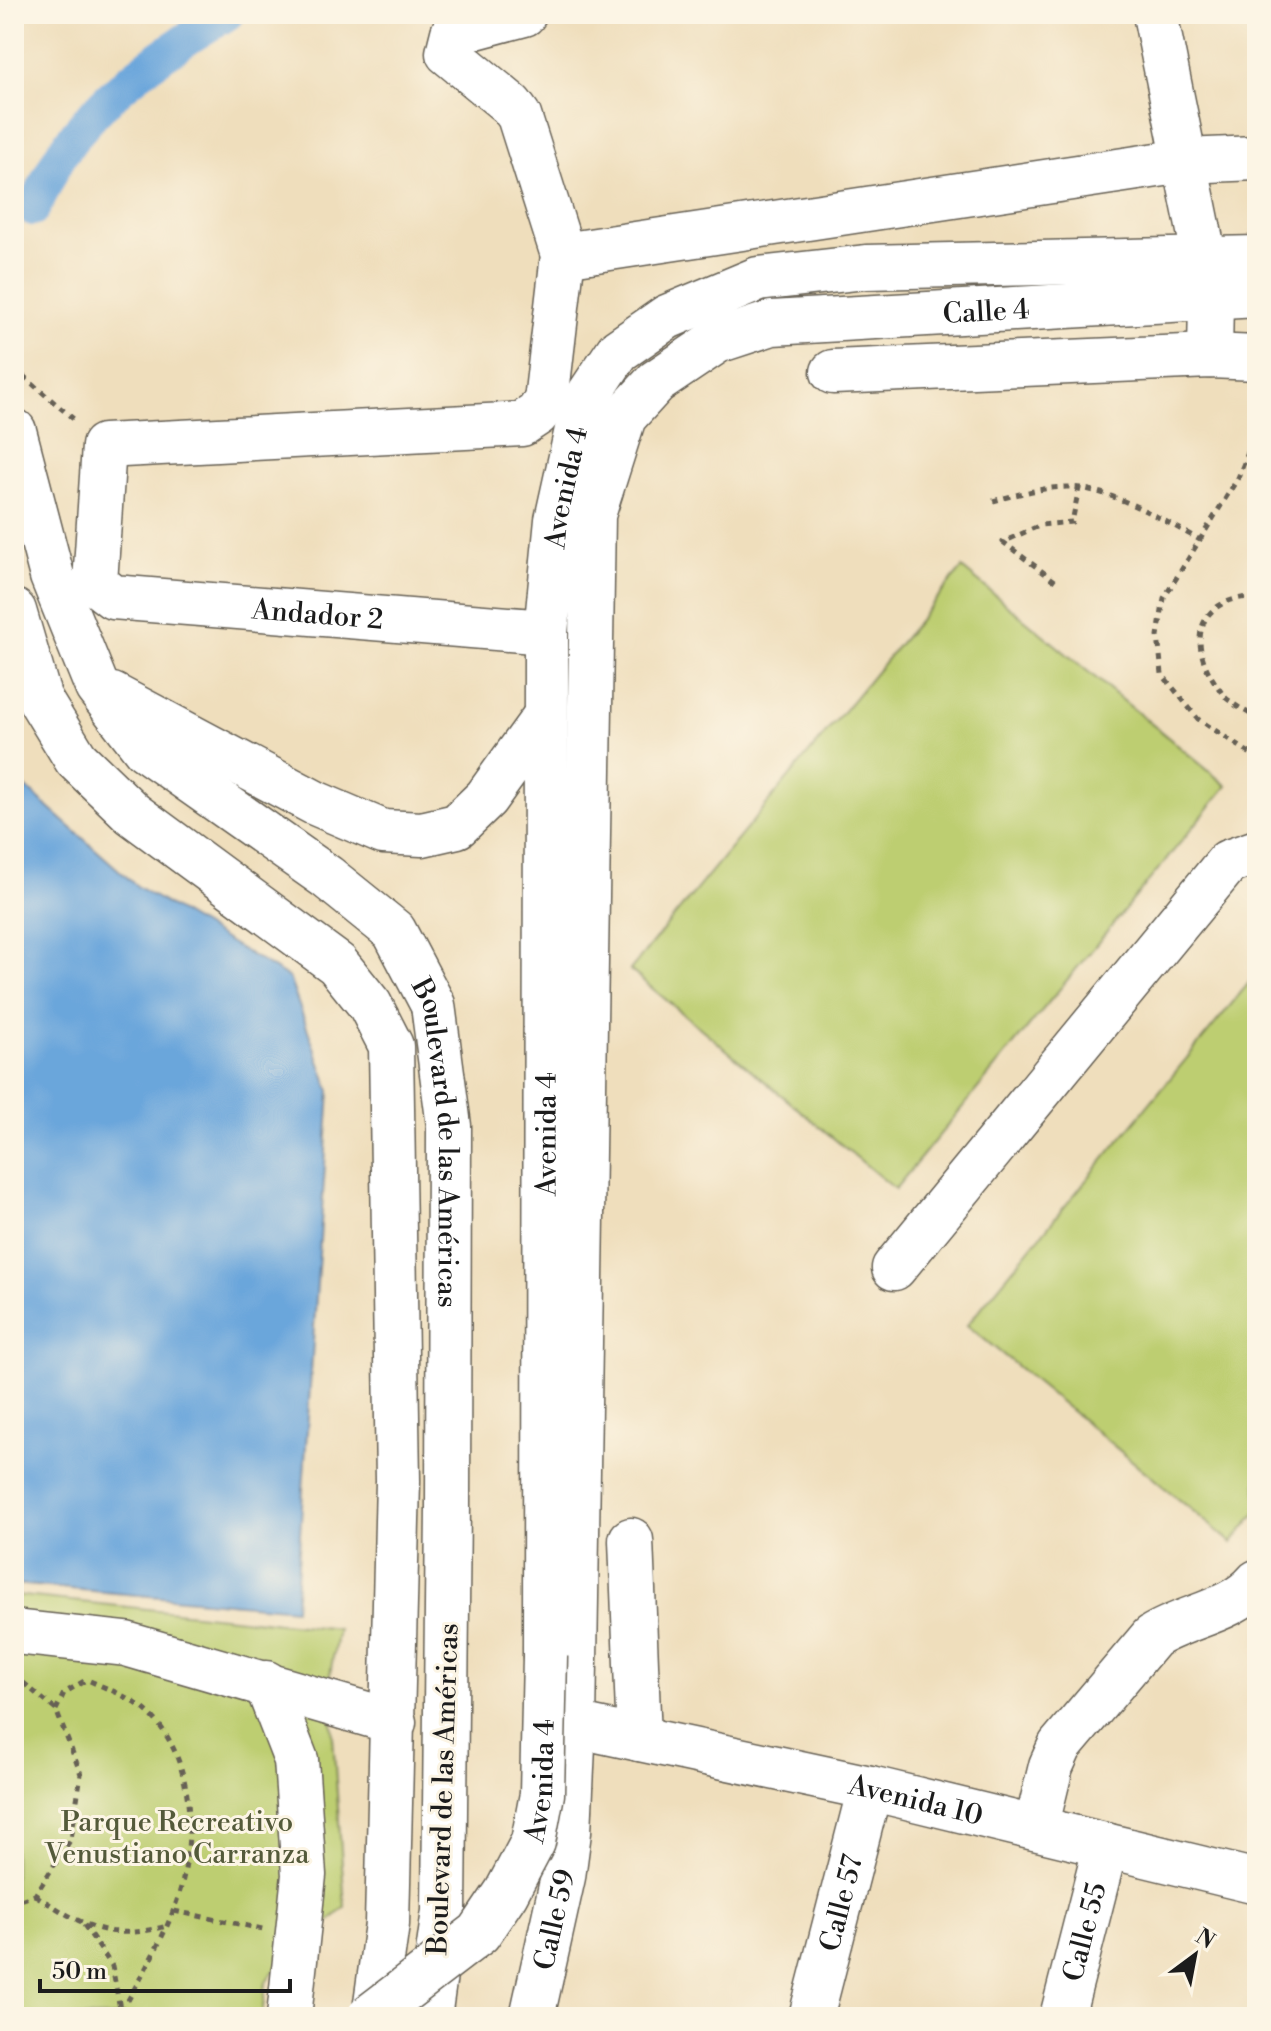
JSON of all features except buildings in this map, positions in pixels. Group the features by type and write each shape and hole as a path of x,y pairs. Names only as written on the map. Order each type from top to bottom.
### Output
{"main road":[{"path":"524,14 453,33 448,53 511,105 519,116 563,255 1184,161 1257,158"},
{"path":"1155,14 1208,279 1210,356"},
{"name":"Avenida 4","path":"104,446 522,424 537,414 546,401 563,255"},
{"name":"Calle 4","path":"717,341 772,323 1208,279 1257,258"},
{"name":"Calle 4","path":"758,279 866,267 1208,279 1257,295"},
{"name":"Avenida 4","path":"372,2017 479,1933 506,1893 533,1842 542,1794 545,1656 543,719 546,632 557,520 578,425 590,393 618,351 667,317 758,279"},
{"name":"Avenida 4","path":"574,1725 593,515 624,417 656,382 717,341"},
{"path":"833,372 1210,356 1257,358"},
{"name":"Boulevard de las Américas","path":"14,431 52,576 97,687 145,749 327,877 394,931 433,1005 449,1126 448,1505 444,1911 429,2017"},
{"name":"Andador 2","path":"104,446 95,583 113,597 546,632"},
{"name":"Boulevard de las Américas","path":"14,611 40,700 76,759 133,814 337,964 370,1005 391,1046 398,1481 394,1722 387,1924 372,2017"},
{"path":"97,687 315,803 383,832 422,834 457,826 486,798 543,719"},
{"path":"894,1268 1228,862 1246,853 1257,852"},
{"path":"631,1540 639,1739"},
{"path":"1036,1828 1051,1766 1060,1746 1152,1637 1170,1626 1246,1595 1257,1582"},
{"path":"14,1632 126,1644 394,1722"},
{"path":"266,1683 296,1760 303,1861 289,2017"},
{"name":"Avenida 10","path":"574,1725 870,1788 1257,1882"},
{"name":"Calle 59","path":"532,2017 563,1877 574,1725"},
{"name":"Calle 57","path":"811,2017 870,1788"},
{"name":"Calle 55","path":"1062,2017 1106,1845"}],"path":[{"path":"14,368 104,446"},
{"path":"1252,416 1251,445 1238,478 1164,598 1158,636 1162,674 1198,719 1257,758"},
{"path":"1251,445 1257,461"},
{"path":"993,501 1024,493 1079,488 1149,512 1200,540"},
{"path":"1055,581 1003,542 1041,525 1072,522 1079,488"},
{"path":"1257,597 1238,597 1210,610 1198,634 1201,662 1228,700 1257,718"},
{"path":"14,1675 56,1710 81,1774 71,1839 35,1895 14,1902"},
{"path":"72,1677 125,1696 156,1720 172,1747 190,1797 185,1859 174,1911 120,2015"},
{"path":"56,1710 64,1693 86,1680"},
{"path":"35,1895 83,1925 131,1935 167,1926"},
{"path":"174,1911 267,1930"},
{"path":"83,1925 112,1966 120,2015"}],"green space":[{"path":"962,568 1227,786 895,1189 630,970"},
{"path":"1257,973 1257,1512 1232,1543 967,1325"},
{"name":"Parque Recreativo Venustiano Carranza","path":"14,1595 338,1629 329,1680 345,1907 277,1967 266,1982 262,2017 14,2017"}],"water":[{"path":"14,777 138,887 289,978 330,1091 295,1609 14,1584"}],"waterway":[{"path":"33,209 62,153 97,110 158,58 227,14"}]}
